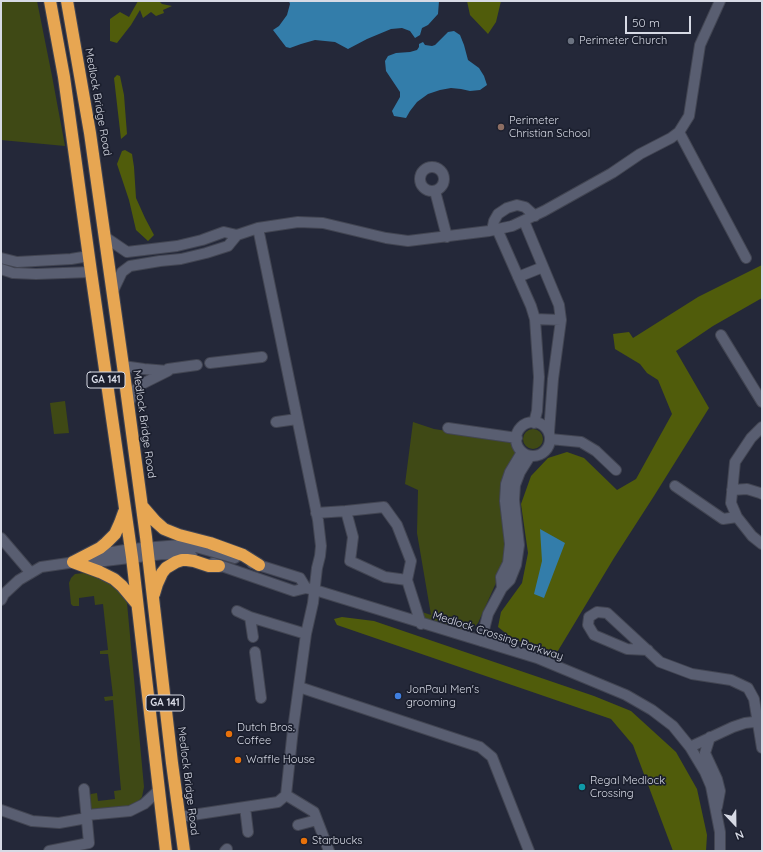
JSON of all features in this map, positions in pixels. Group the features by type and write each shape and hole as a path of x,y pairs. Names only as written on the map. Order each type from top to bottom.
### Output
{"highway":[{"name":"GA 141","path":"50,1 64,76 132,553 166,851"},
{"name":"Medlock Bridge Road","path":"67,1 90,133 123,366 148,552 172,763 184,851"},
{"path":"142,506 154,521 164,529 243,555 259,564"},
{"path":"73,562 100,548 115,534 125,509"},
{"path":"153,599 162,573 166,568 176,562 187,560 209,566 219,566"},
{"path":"73,562 114,579 126,590 138,605"}],"street":[{"path":"105,237 127,252 177,246 202,240 224,232 237,235 258,228 298,222 323,223 386,238 408,241 495,230 512,226 535,216 612,173 640,154 671,138 679,132 689,116 700,45 720,1"},
{"path":"679,132 746,258"},
{"path":"435,191 447,236"},
{"path":"534,423 537,411 539,377 535,320 531,306 495,230 494,221 498,214 507,208 517,205 525,207 535,216"},
{"path":"524,221 559,305 560,320 552,386 549,436 550,442 548,449 537,456 526,454 519,449 517,443 519,430 530,423 543,425 549,436"},
{"path":"179,817 278,802 286,795 306,634 310,589 321,546 316,513 258,228"},
{"path":"112,293 122,272 130,266 181,259 228,246 237,235"},
{"path":"158,249 160,261"},
{"path":"1,258 17,262 72,259 89,256"},
{"path":"518,277 543,267"},
{"path":"1,270 13,273 36,274 91,272"},
{"path":"535,320 560,320"},
{"path":"721,335 762,402"},
{"path":"210,364 262,357"},
{"path":"168,369 197,365"},
{"path":"123,366 168,370 138,386 128,405"},
{"path":"276,422 297,419"},
{"path":"762,427 750,438 735,462 731,503 737,517 752,536 762,544"},
{"path":"448,428 517,438"},
{"path":"549,436 581,442 596,451 616,470"},
{"path":"481,642 488,614 502,588 501,577 508,562 510,544 505,501 506,484 510,472 526,454"},
{"path":"675,486 723,519 737,517"},
{"path":"732,490 747,489 762,494"},
{"path":"316,513 384,507 397,525 411,561 407,580 422,624"},
{"path":"346,511 353,537 350,561 385,577 407,580"},
{"path":"1,538 31,573"},
{"name":"Medlock Crossing Parkway","path":"1,600 4,594 19,580 40,567 89,560 94,555 148,552 180,545 196,547 259,564 300,578 310,589"},
{"name":"Medlock Crossing Parkway","path":"148,552 179,554 198,558 294,591 310,589 537,658 626,695 652,710 673,726 690,747 705,772 711,786 720,832 720,851"},
{"path":"237,611 250,617 306,634"},
{"path":"648,650 627,648 594,635 588,625 589,617 597,612 607,613 648,650 660,662 692,674 731,680 748,688 754,699 760,721 762,748"},
{"path":"250,617 253,637"},
{"path":"255,652 261,698"},
{"path":"299,687 480,747 492,757 529,851"},
{"path":"690,747 733,727 745,723 760,721"},
{"name":"Medlock Crossing Parkway","path":"710,737 705,753 717,779 720,791 716,811"},
{"path":"49,851 89,842 84,789"},
{"path":"1,810 32,821 59,823 87,817 130,811 144,804 159,790"},
{"path":"286,795 314,812 329,851"},
{"path":"245,807 248,832"},
{"path":"298,825 317,820"}],"green space":[{"path":"1,1 37,1 65,146 1,140"},
{"path":"138,1 159,1 162,4 172,6 163,10 164,13 156,16 151,12 143,18 140,10 117,43 110,41 110,19 120,12 129,17"},
{"path":"467,1 501,1 496,22 488,34 470,15"},
{"path":"117,75 120,76 124,95 127,134 121,139 114,78"},
{"path":"125,150 132,154 136,198 154,235 148,241 136,230 129,200 117,164 122,151"},
{"path":"762,265 762,298 713,326 676,351 709,408 614,558 553,659 508,635 498,627 501,612 522,583 528,553 521,504 531,476 548,458 567,452 584,458 617,490 636,479 672,414 658,380 647,373 640,364 615,349 613,334 629,332 633,338 698,297"},
{"path":"65,401 69,433 54,434 50,403"},
{"path":"413,422 434,429 506,440 514,447 516,456 506,555 500,574 478,623 472,630 459,631 422,618 419,611 431,615 417,533 418,490 405,484"},
{"path":"533,429 540,432 543,439 540,446 533,449 526,446 523,439 526,432"},
{"path":"84,573 115,583 127,603 144,787 142,797 135,805 129,808 92,810 90,806 89,796 91,794 97,793 98,801 115,799 114,791 121,790 113,700 105,701 104,697 113,696 108,654 100,654 100,651 108,650 103,604 95,605 94,596 79,598 79,606 73,606 71,604 69,583 71,578 75,574"},
{"path":"342,617 374,621 594,696 631,711 676,752 697,789 707,835 706,851 673,851 633,745 611,719 337,625 334,619"}],"water":[{"path":"289,1 439,1 438,14 428,25 422,28 420,35 415,38 410,31 402,28 391,29 348,49 335,42 315,40 290,48 286,47 273,30 279,26 287,15 290,4"},
{"path":"454,31 460,35 468,60 479,68 487,85 480,90 470,91 451,88 428,94 417,102 406,118 394,116 392,111 400,97 400,92 386,71 385,61 388,56 396,53 417,50 419,44 423,42 425,45 435,45 448,32"},
{"path":"540,529 565,543 544,598 534,594 542,561"}],"place":[{"name":"Perimeter Church","path":"571,41"},
{"name":"Perimeter Christian School","path":"501,127"},
{"name":"JonPaul Men's grooming","path":"398,696"},
{"name":"Dutch Bros. Coffee","path":"229,734"},
{"name":"Waffle House","path":"238,760"},
{"name":"Regal Medlock Crossing","path":"582,787"},
{"name":"Starbucks","path":"304,841"}]}
